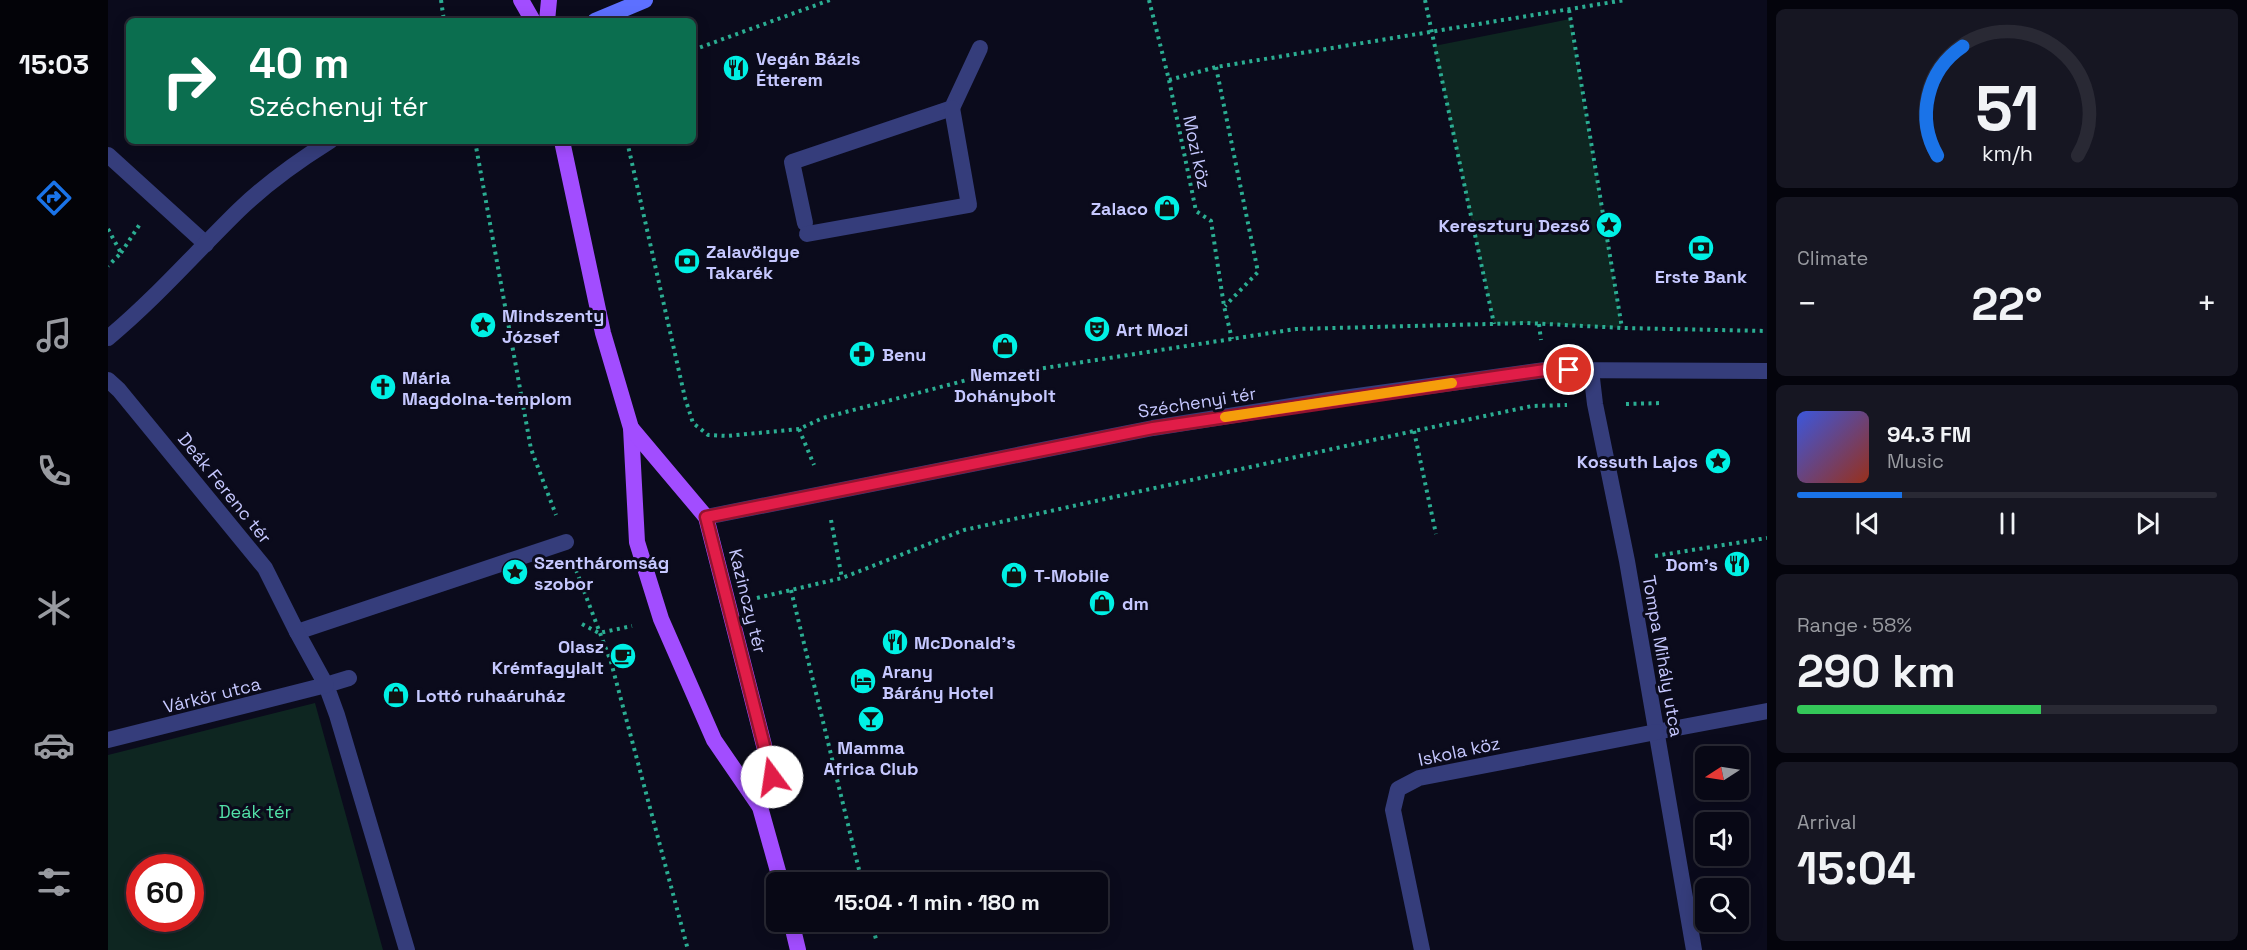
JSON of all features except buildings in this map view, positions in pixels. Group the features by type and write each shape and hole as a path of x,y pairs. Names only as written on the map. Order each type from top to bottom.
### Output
{"main road":[{"path":"520,0 531,18"},
{"path":"547,18 549,0"},
{"path":"602,18 645,0"},
{"name":"Kazinczy tér","path":"563,144 603,333 631,428 637,542 661,619 714,740 760,807 777,872"},
{"name":"Kazinczy tér","path":"631,428 706,517 772,777 760,807"},
{"path":"794,932 798,950"}],"street":[{"path":"952,108 792,162 806,229 969,205 952,108 980,48"},
{"path":"108,338 149,302 239,209 279,175 326,144"},
{"path":"108,155 206,244"},
{"name":"Tompa Mihály utca","path":"1592,370 1595,404 1627,561 1694,950"},
{"name":"Széchenyi tér","path":"706,517 1153,428 1534,371 1767,371"},
{"name":"Deák Ferenc tér","path":"108,380 119,390 266,568 326,685 407,950"},
{"path":"297,632 566,542"},
{"path":"326,685 349,678"},
{"name":"Várkör utca","path":"108,740 326,685"},
{"name":"Iskola köz","path":"1422,950 1393,810 1398,789 1419,778 1767,711"}],"path":[{"path":"441,0 444,18"},
{"path":"696,49 830,0"},
{"name":"Mozi köz","path":"1149,0 1196,211 1211,222 1224,306 1232,339"},
{"path":"1425,0 1494,324"},
{"path":"1168,80 1216,67 1625,0"},
{"path":"1569,10 1622,328"},
{"path":"1216,67 1258,272 1224,306"},
{"path":"476,144 531,449 610,662 688,950"},
{"path":"628,144 686,398 693,423 708,435 727,436 799,429 823,418 967,380 1296,329 1527,323 1622,328 1767,331"},
{"path":"108,229 121,253 108,266"},
{"path":"729,604 842,578 964,530 1414,431 1532,406 1664,403"},
{"path":"799,429 825,493 842,578"},
{"path":"1414,431 1436,534"},
{"path":"1627,561 1767,538"},
{"path":"791,590 860,872"},
{"path":"582,624 599,633 661,619"},
{"path":"874,932 876,939"}],"green space":[{"path":"1570,19 1622,328 1527,323 1494,324 1434,46"},
{"name":"Deák tér","path":"315,703 383,950 108,950 108,755"}],"slow traffic":[{"path":"1225,417 1452,383"}],"place":[{"name":"Vegán Bázis Étterem","path":"736,68"},
{"name":"Zalaco","path":"1167,208"},
{"name":"Keresztury Dezső","path":"1609,225"},
{"name":"Erste Bank","path":"1701,248"},
{"name":"Zalavölgye Takarék","path":"687,261"},
{"name":"Mindszenty József","path":"483,325"},
{"name":"Art Mozi","path":"1097,329"},
{"name":"Nemzeti Dohánybolt","path":"1005,346"},
{"name":"Benu","path":"862,354"},
{"name":"Mária Magdolna-templom","path":"383,387"},
{"name":"Kossuth Lajos","path":"1718,461"},
{"name":"Dom's","path":"1737,564"},
{"name":"Szentháromság szobor","path":"515,572"},
{"name":"T-Mobile","path":"1014,575"},
{"name":"dm","path":"1102,603"},
{"name":"McDonald's","path":"895,642"},
{"name":"Olasz Krémfagylalt","path":"623,656"},
{"name":"Arany Bárány Hotel","path":"863,681"},
{"name":"Lottó ruhaáruház","path":"396,695"},
{"name":"Mamma Africa Club","path":"871,719"}],"route":[{"path":"772,777 706,517 1153,428 1329,400 1545,370 1569,370"}]}
